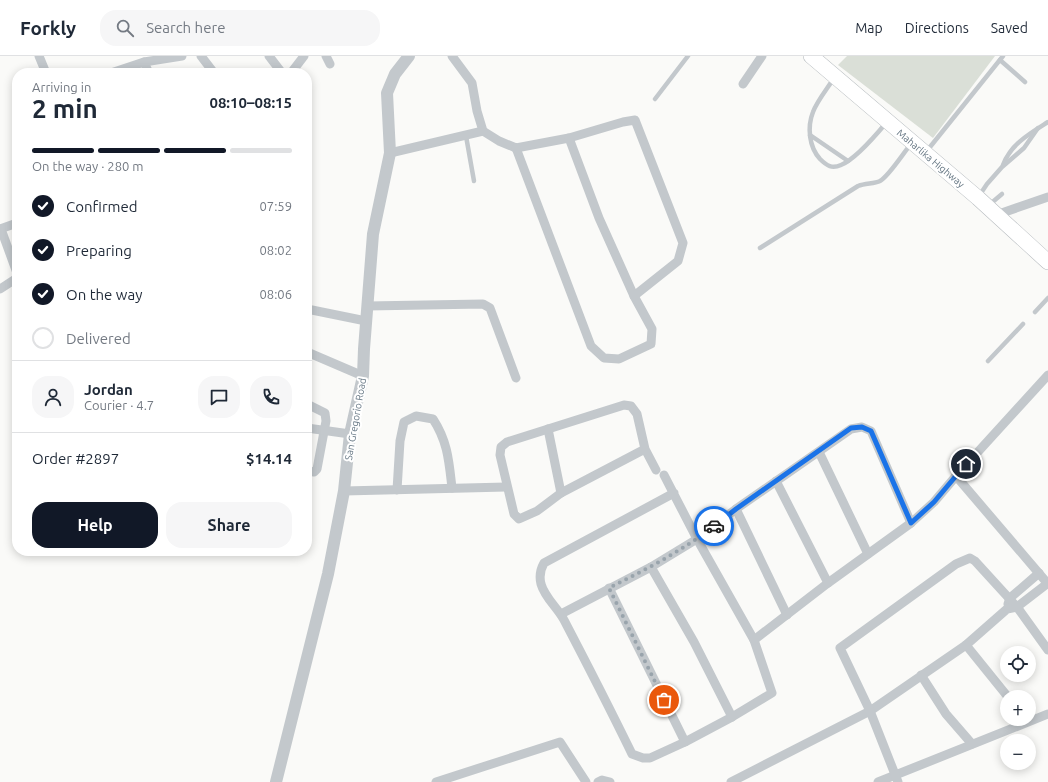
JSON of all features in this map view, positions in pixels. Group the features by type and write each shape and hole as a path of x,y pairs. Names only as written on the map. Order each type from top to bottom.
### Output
{"main road":[{"name":"Maharlika Highway","path":"811,56 987,206 1048,262"}],"street":[{"path":"39,56 44,68"},
{"path":"126,68 144,62 182,56"},
{"path":"201,56 210,68"},
{"path":"269,56 278,68"},
{"path":"295,68 304,56"},
{"name":"San Gregorio Road","path":"276,782 328,574 344,491 350,434 363,376 373,234 390,153 388,93 395,74 409,56"},
{"path":"452,56 472,83 477,111 483,131 499,141 516,148 568,138 635,120 683,243 678,261 634,296"},
{"path":"743,84 762,56"},
{"path":"144,62 147,68"},
{"path":"390,153 483,131"},
{"path":"516,148 591,346 604,358 619,359 651,344 652,330 634,296 599,218 568,138"},
{"path":"987,206 1048,197"},
{"path":"12,225 0,229 12,260"},
{"path":"0,289 12,281"},
{"path":"368,306 483,304 490,308 516,378"},
{"path":"312,310 366,321"},
{"path":"312,354 363,376"},
{"path":"754,640 828,583 911,523 934,502 1048,375"},
{"path":"645,449 561,493 537,511 519,519 514,514 506,487 500,455 501,447 507,442 548,428 624,405 631,406 637,414 645,449 656,470"},
{"path":"312,406 325,413 326,421 317,469 314,472 312,472"},
{"path":"397,490 400,441 404,422 416,416 433,419 441,431 448,452 452,488"},
{"path":"561,614 652,567 697,539 736,509 851,428 862,427 871,431 911,523"},
{"path":"548,428 561,493"},
{"path":"312,429 350,434"},
{"path":"819,452 868,554"},
{"path":"664,475 674,493 697,539 754,640 772,693 732,717 685,742 650,758 643,758 632,754 600,688 561,614 547,597 541,583 540,570 544,563 674,493"},
{"path":"732,782 742,780 870,711 966,645 1007,609 1017,607 1048,584 956,476"},
{"path":"776,481 828,583"},
{"path":"344,491 506,487"},
{"path":"736,509 787,615"},
{"path":"896,779 870,711 840,648 956,564 970,558 975,561 1010,598 1048,650"},
{"path":"652,567 694,642 732,717"},
{"path":"1007,609 1010,598 1039,573"},
{"path":"609,588 685,742"},
{"path":"966,645 1002,690"},
{"path":"921,675 946,714 972,744"},
{"path":"1036,718 1048,714"},
{"path":"878,782 896,779 1014,726"},
{"path":"436,782 560,742 586,782"},
{"path":"598,782 602,780 610,782"}],"lane":[{"path":"655,99 688,56"},
{"path":"925,153 1002,58 1026,82"},
{"path":"835,77 813,112 810,127 812,146 818,157 827,166 835,167 848,161 888,122"},
{"path":"1002,167 1006,157 1014,146 1025,136 1048,122"},
{"path":"987,206 987,184 1002,167 1024,148 1038,128"},
{"path":"810,135 848,161"},
{"path":"466,136 474,180"},
{"path":"760,248 858,186 881,181 912,142"},
{"path":"987,206 1002,194"},
{"path":"1035,312 1048,298"},
{"path":"988,361 1024,324"}],"shaded area":[{"path":"847,56 995,56 933,138 838,65"}],"way so far":[{"path":"664,700 609,588 652,567 697,539 714,526"}],"route":[{"path":"714,526 851,428 862,427 871,431 911,523 934,502 966,464"}]}
